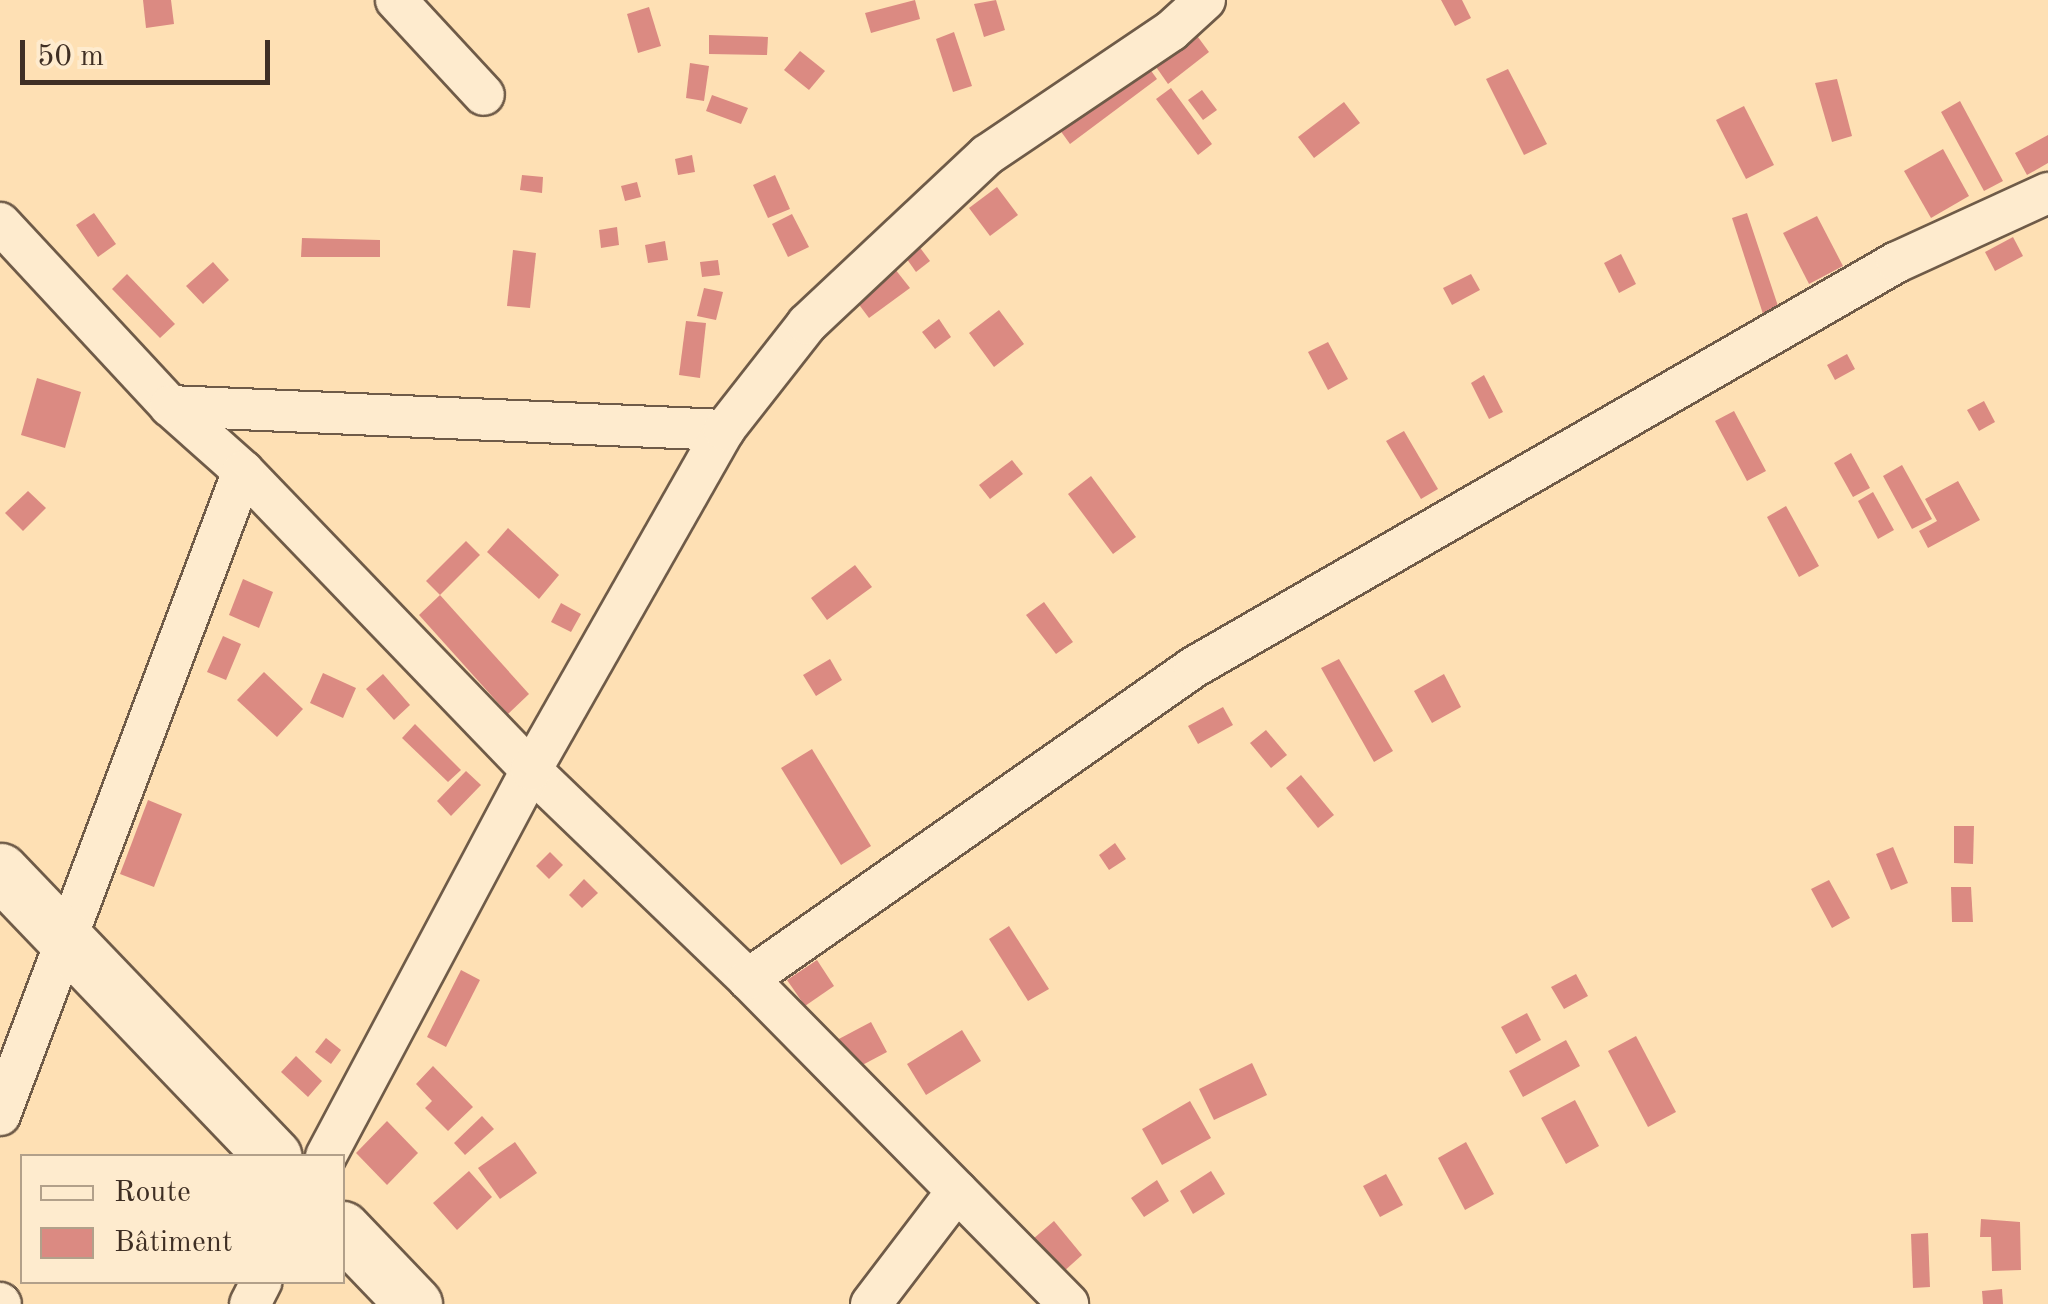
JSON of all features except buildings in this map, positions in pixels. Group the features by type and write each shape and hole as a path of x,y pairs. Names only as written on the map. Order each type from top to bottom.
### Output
{"street":[{"path":"396,0 484,95"},
{"path":"327,1154 531,770 724,430 807,324 988,155 1171,31 1205,0"},
{"path":"748,980 1194,666 1897,262 2048,192"},
{"path":"0,222 170,406 243,471 531,770 748,980 1068,1304"},
{"path":"170,406 724,430"},
{"path":"0,1115 243,471"},
{"path":"0,871 271,1154"},
{"path":"872,1304 958,1191"},
{"path":"345,1233 414,1304"}]}
